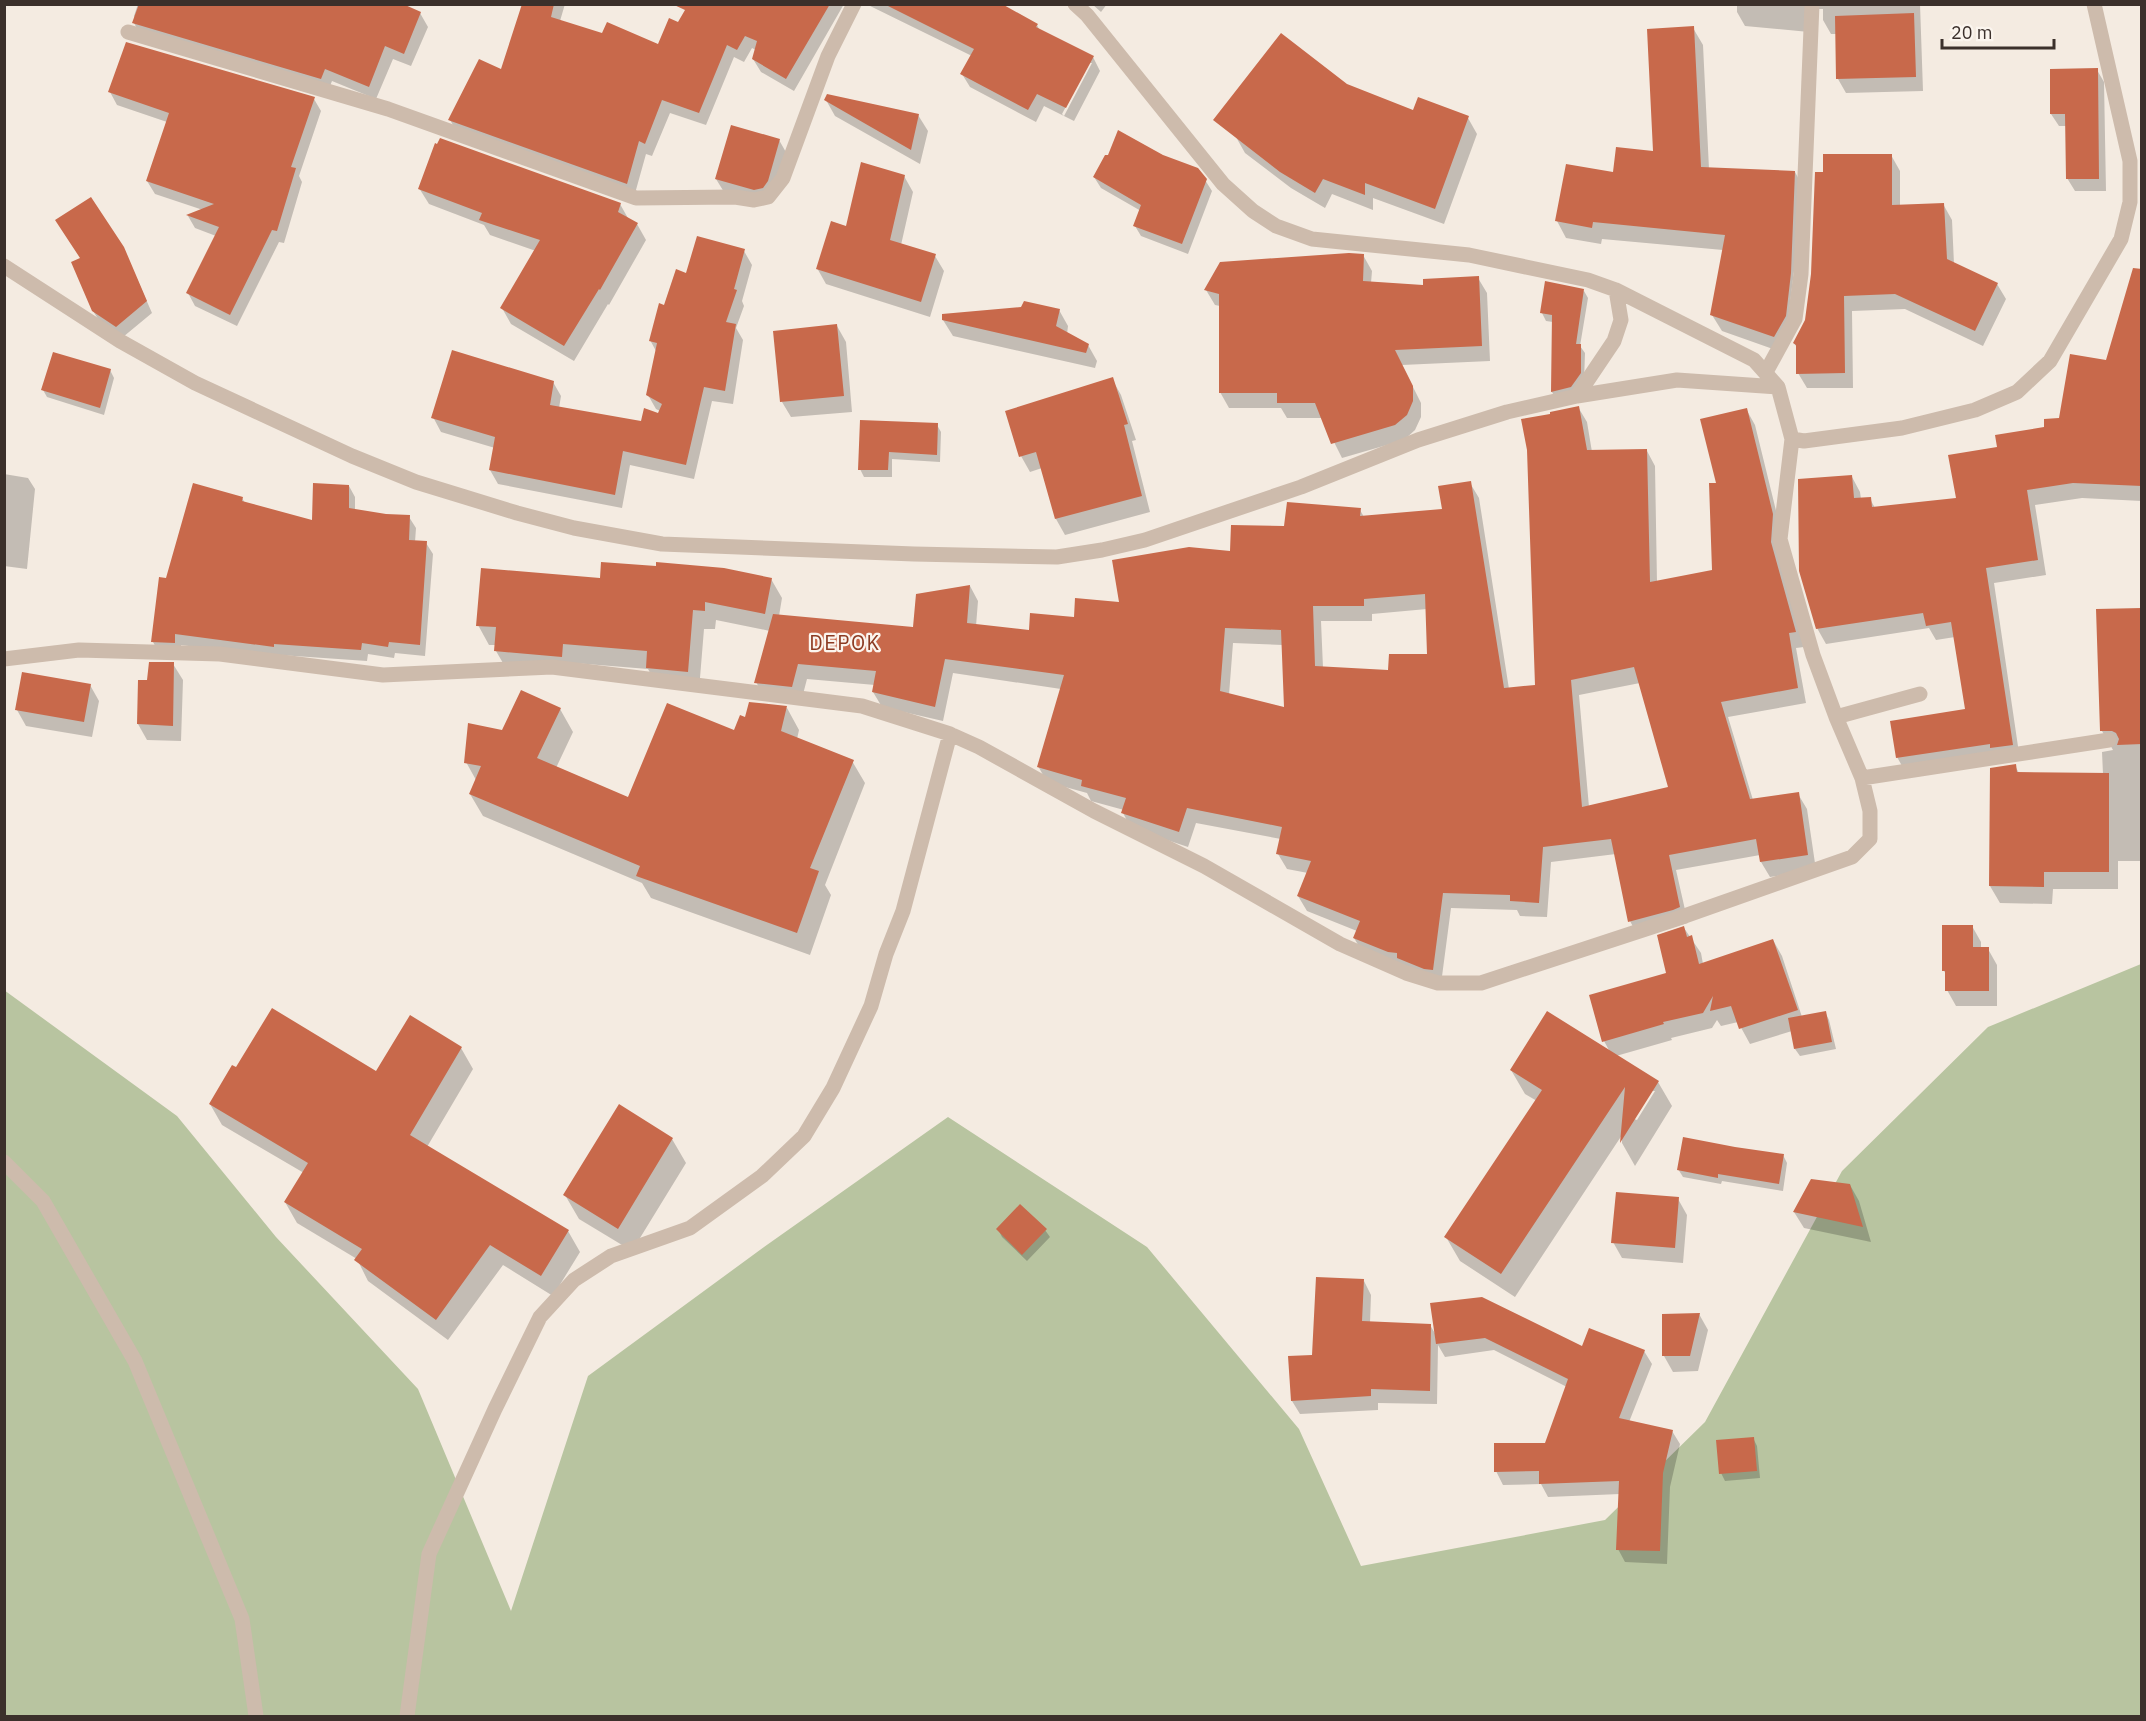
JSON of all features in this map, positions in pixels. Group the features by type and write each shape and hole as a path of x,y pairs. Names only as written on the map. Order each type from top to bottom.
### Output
{"street":[{"path":"128,32 388,109 636,198 735,197 754,200 768,196 783,178 828,56 854,4"},
{"path":"4,659 79,650 220,654 383,675 552,667 862,706 950,734 979,747 1084,806 1204,866 1340,944 1406,973 1438,983 1481,983 1676,919 1852,857 1870,839 1870,811 1862,778 1813,655 1780,539 1791,439 1778,387 1766,372 1754,360 1616,290 1588,280 1469,255 1312,239 1276,226 1253,212 1223,184 1087,15 1075,4"},
{"path":"1766,372 1795,319 1801,274 1812,4"},
{"path":"1791,439 1819,441 1902,428 1975,410 2018,392 2050,361 2121,239 2136,197 2130,160 2094,4"},
{"path":"4,266 120,341 195,383 352,456 417,482 517,513 574,528 662,544 868,553 1056,557 1145,540 1301,487 1418,440 1507,412 1577,396 1677,380 1778,387"},
{"path":"1577,396 1614,341 1621,320 1616,290"},
{"path":"1836,717 1920,694"},
{"path":"407,1716 429,1554 540,1317 574,1280 611,1256 690,1228 762,1176 804,1136 833,1088 871,1006 886,954 903,911 950,734"},
{"path":"1862,778 2109,740"},
{"path":"4,1162 43,1201 135,1361 242,1619 256,1716"}],"green space":[{"path":"2141,964 2141,1716 5,1716 4,990 177,1116 276,1237 418,1389 511,1611 588,1376 764,1247 948,1117 1147,1247 1299,1429 1361,1566 1605,1520 1705,1422 1842,1171 1988,1027"}],"building":[{"path":"139,4 403,4 421,12 404,54 385,46 369,87 325,69 321,79 132,23"},
{"path":"522,4 554,4 551,17 602,33 607,22 658,44 669,18 678,22 685,10 672,4 830,4 786,79 752,59 757,41 745,36 737,50 727,45 699,113 662,100 645,144 639,141 627,184 448,120 479,59 501,69"},
{"path":"884,4 1002,4 1038,24 1036,27 1094,56 1066,108 1037,94 1028,110 960,74 974,49"},
{"path":"1914,13 1916,77 1836,79 1835,16"},
{"path":"1694,26 1701,167 1795,171 1791,273 1786,316 1774,337 1710,315 1725,235 1593,222 1592,228 1555,221 1566,164 1613,172 1616,147 1653,151 1647,29"},
{"path":"1281,33 1347,84 1413,110 1418,97 1469,116 1435,209 1365,183 1365,195 1323,179 1315,193 1280,172 1213,120"},
{"path":"126,42 315,97 291,167 296,168 277,231 272,230 230,315 186,293 219,227 186,215 214,204 146,181 169,113 108,92"},
{"path":"2098,68 2099,179 2066,179 2065,114 2050,114 2050,69"},
{"path":"827,94 919,114 911,150 824,100"},
{"path":"731,125 780,139 768,181 763,188 754,190 715,179"},
{"path":"1118,130 1163,155 1198,168 1207,179 1182,244 1133,226 1141,205 1093,177 1105,155 1108,155"},
{"path":"440,138 621,203 618,212 638,223 600,290 564,346 500,308 540,240 479,220 482,213 418,189 435,143 437,144"},
{"path":"1823,154 1892,154 1892,205 1944,203 1947,259 1998,283 1975,331 1895,294 1844,296 1845,373 1796,374 1796,345 1793,343 1805,320 1811,274 1815,172 1823,172"},
{"path":"861,162 905,175 890,240 936,254 921,302 816,269 831,221 846,226"},
{"path":"91,197 124,247 147,301 116,327 92,311 71,262 80,258 55,220"},
{"path":"697,236 745,249 734,289 737,290 726,322 736,324 725,391 704,387 686,465 623,451 615,495 489,470 495,437 431,418 452,350 554,381 550,405 641,421 644,408 658,413 662,404 646,395 657,343 649,341 659,303 664,305 676,269 686,273"},
{"path":"1349,253 1364,254 1363,281 1423,285 1423,279 1479,276 1482,346 1395,350 1413,386 1413,401 1407,415 1395,425 1331,444 1315,403 1277,403 1277,393 1219,393 1219,294 1204,290 1220,262"},
{"path":"2133,268 2142,269 2142,486 2073,483 2027,490 2038,560 1986,568 2013,745 1990,748 1990,744 1896,758 1890,721 1965,709 1951,622 1926,626 1923,613 1816,629 1799,571 1798,479 1852,475 1854,498 1871,497 1872,507 1956,498 1948,455 1997,447 1995,435 2044,427 2044,419 2059,418 2070,354 2106,360"},
{"path":"1545,281 1584,289 1576,344 1581,344 1581,373 1571,387 1551,392 1552,315 1540,313"},
{"path":"1024,301 1060,309 1056,326 1089,344 1086,353 942,320 942,314 1021,307"},
{"path":"837,324 844,396 780,402 773,331"},
{"path":"53,352 111,369 100,408 41,390"},
{"path":"1113,377 1128,424 1124,425 1142,496 1055,519 1036,452 1019,457 1005,411"},
{"path":"1579,406 1587,450 1647,449 1650,582 1712,570 1709,483 1716,483 1700,419 1747,408 1773,514 1771,542 1796,632 1789,633 1798,688 1721,702 1750,799 1799,792 1808,855 1760,862 1756,839 1669,855 1680,907 1628,922 1611,839 1543,847 1539,903 1510,901 1510,895 1443,893 1433,970 1424,969 1397,958 1397,953 1388,952 1353,938 1360,921 1297,896 1311,861 1276,854 1282,827 1187,808 1179,832 1121,813 1126,798 1081,786 1082,780 1037,767 1064,675 945,659 935,707 872,692 876,671 798,664 792,687 754,683 773,614 913,627 916,594 970,585 967,623 1029,630 1030,613 1074,617 1075,598 1119,602 1112,560 1189,547 1230,551 1231,525 1284,526 1287,502 1361,508 1360,516 1442,509 1438,486 1471,481 1504,688 1535,685 1527,450 1521,419 1550,414 1550,412","holes":["1425,594 1427,654 1389,654 1388,670 1315,666 1313,606 1364,606 1364,599","1225,628 1281,630 1284,707 1220,691","1634,667 1668,787 1582,807 1571,680"]},
{"path":"860,420 938,423 937,455 889,452 888,470 858,470"},
{"path":"193,483 243,497 242,501 312,520 313,483 349,485 349,508 410,515 409,540 427,541 420,645 389,642 388,647 362,643 361,650 274,644 274,647 175,634 175,643 151,642 159,577 166,578"},
{"path":"601,562 656,566 656,562 724,568 772,578 765,614 705,602 705,611 693,610 688,672 646,668 647,651 563,644 562,657 494,651 496,627 476,626 481,568 600,578"},
{"path":"2142,608 2142,744 2117,745 2119,739 2116,733 2100,731 2096,609"},
{"path":"149,662 174,662 173,726 137,724 138,680 147,680"},
{"path":"22,672 91,684 84,722 15,710"},
{"path":"521,690 561,708 537,758 628,797 667,703 734,730 740,715 745,717 749,702 787,706 781,731 854,760 810,868 819,871 797,933 636,876 640,866 469,794 481,766 464,763 468,723 502,730"},
{"path":"2016,764 2017,772 2109,773 2109,872 2044,872 2044,887 1989,886 1990,768"},
{"path":"1942,925 1973,925 1973,947 1989,947 1989,991 1945,991 1945,971 1942,971"},
{"path":"1684,926 1687,937 1692,935 1699,964 1773,939 1798,1010 1739,1029 1731,1006 1710,1011 1713,996 1703,1013 1663,1022 1664,1024 1602,1042 1589,995 1666,973 1657,935"},
{"path":"272,1008 376,1071 410,1015 462,1047 410,1135 569,1230 541,1276 490,1245 436,1320 354,1260 362,1249 284,1202 308,1163 209,1104 232,1065 236,1067"},
{"path":"1547,1011 1659,1081 1620,1143 1625,1087 1501,1274 1444,1237 1542,1090 1510,1070"},
{"path":"1826,1011 1832,1042 1794,1049 1788,1018"},
{"path":"619,1104 673,1138 618,1229 563,1195"},
{"path":"1683,1137 1784,1154 1779,1184 1718,1174 1718,1178 1677,1170"},
{"path":"1811,1179 1850,1184 1863,1227 1793,1212"},
{"path":"1616,1192 1679,1197 1675,1248 1611,1243"},
{"path":"1020,1204 1047,1229 1022,1255 996,1229"},
{"path":"1316,1277 1364,1279 1362,1321 1431,1324 1430,1391 1371,1389 1371,1396 1291,1401 1288,1356 1312,1355"},
{"path":"1482,1297 1582,1346 1589,1328 1645,1350 1619,1418 1673,1430 1663,1473 1660,1551 1616,1550 1619,1481 1539,1484 1539,1471 1494,1472 1494,1443 1545,1443 1568,1379 1485,1338 1436,1344 1430,1303"},
{"path":"1700,1313 1690,1356 1662,1356 1662,1314"},
{"path":"1754,1437 1757,1471 1719,1474 1716,1440"}],"district":[{"name":"DEPOK","path":"845,643"}]}
